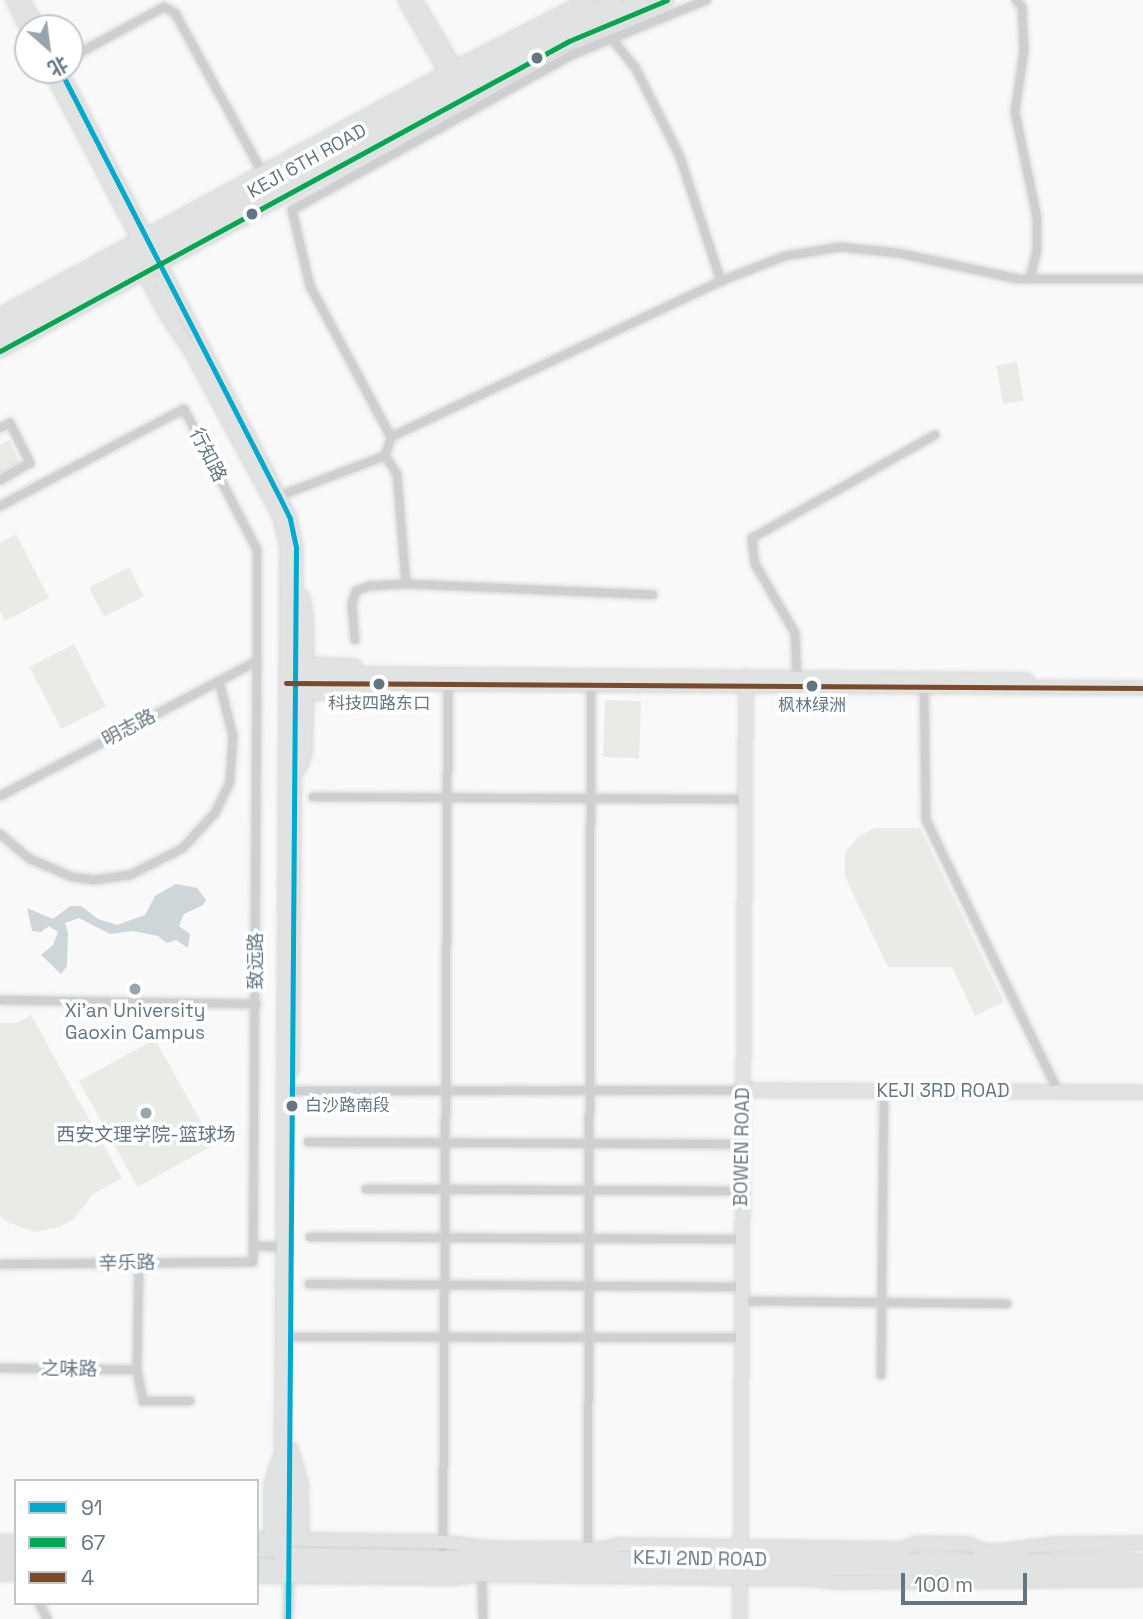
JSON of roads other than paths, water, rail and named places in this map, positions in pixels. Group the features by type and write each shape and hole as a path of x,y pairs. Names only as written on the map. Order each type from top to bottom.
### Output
{"street":[{"path":"405,0 456,79"},
{"path":"415,0 456,79"},
{"path":"0,351 142,268 149,248 263,174 456,79 588,0"},
{"name":"KEJI 6TH ROAD","path":"0,327 456,79 538,36 617,0"},
{"name":"KEJI 6TH ROAD","path":"456,79 642,0"},
{"path":"0,315 149,248 569,41 667,0"},
{"path":"385,456 391,437 310,286 292,209 574,54 705,0"},
{"path":"1016,0 1022,7 1024,51 1015,112 1037,217 1037,250 1030,279"},
{"path":"84,50 164,7 175,13 263,174"},
{"path":"612,39 635,67 680,157 721,281"},
{"path":"0,339 142,268 149,248 58,84"},
{"path":"67,84 149,248 279,496 290,519 296,548 299,678 283,1247 287,1449 271,1486 286,1552"},
{"path":"391,437 721,281 785,256 840,247 898,253 1030,279 1143,279"},
{"path":"142,268 166,314 191,351 280,517 287,548 299,678 288,1091 291,1337 287,1449 288,1619"},
{"name":"行知路","path":"0,506 184,409 257,550 257,661"},
{"path":"0,428 10,423 30,463 0,480"},
{"path":"797,676 795,633 755,565 752,538 935,435"},
{"path":"279,496 385,456"},
{"path":"385,456 397,474 406,584"},
{"path":"355,640 352,604 356,591 369,586 406,584 653,595"},
{"name":"明志路","path":"0,796 257,661"},
{"name":"致远路","path":"253,1262 257,661"},
{"path":"299,678 356,693 381,679 448,684 746,681 797,676 924,684 1143,680"},
{"path":"299,678 746,681 1143,688"},
{"path":"0,834 30,859 72,877 93,880 130,875 183,848 215,813 230,782 233,736 219,681"},
{"name":"BOWEN ROAD","path":"740,1619 746,681"},
{"path":"443,1557 448,684"},
{"path":"588,1548 592,1091 591,684"},
{"path":"924,684 926,820 1058,1091"},
{"path":"313,797 745,799"},
{"path":"0,1000 256,1004"},
{"path":"288,1091 742,1090"},
{"name":"KEJI 3RD ROAD","path":"742,1090 1143,1092"},
{"path":"881,1375 884,1091"},
{"path":"308,1142 742,1144"},
{"path":"366,1189 741,1191"},
{"path":"310,1237 741,1239"},
{"path":"254,1246 283,1247"},
{"name":"辛乐路","path":"0,1264 253,1262"},
{"path":"139,1263 137,1370 143,1401 190,1401"},
{"path":"309,1284 741,1287"},
{"path":"741,1301 1007,1304"},
{"path":"291,1337 741,1339"},
{"name":"之味路","path":"0,1368 137,1370"},
{"path":"259,1540 286,1552 453,1578 741,1563 902,1549 918,1543 968,1544 984,1551 1001,1551 1055,1544 1143,1543"},
{"path":"259,1574 286,1552 443,1542 485,1548 588,1548 619,1545 741,1563 835,1582 1143,1580"},
{"name":"KEJI 2ND ROAD","path":"259,1550 443,1557 1143,1571"},
{"name":"KEJI 2ND ROAD","path":"259,1563 286,1552 741,1563 1143,1561"},
{"path":"482,1575 483,1619"}],"place":[{"name":"科技四路东口","path":"379,684"},
{"name":"枫林绿洲","path":"812,686"},
{"name":"Xi'an University Gaoxin Campus","path":"135,989"},
{"name":"白沙路南段","path":"292,1106"},
{"name":"西安文理学院-篮球场","path":"146,1113"}]}
